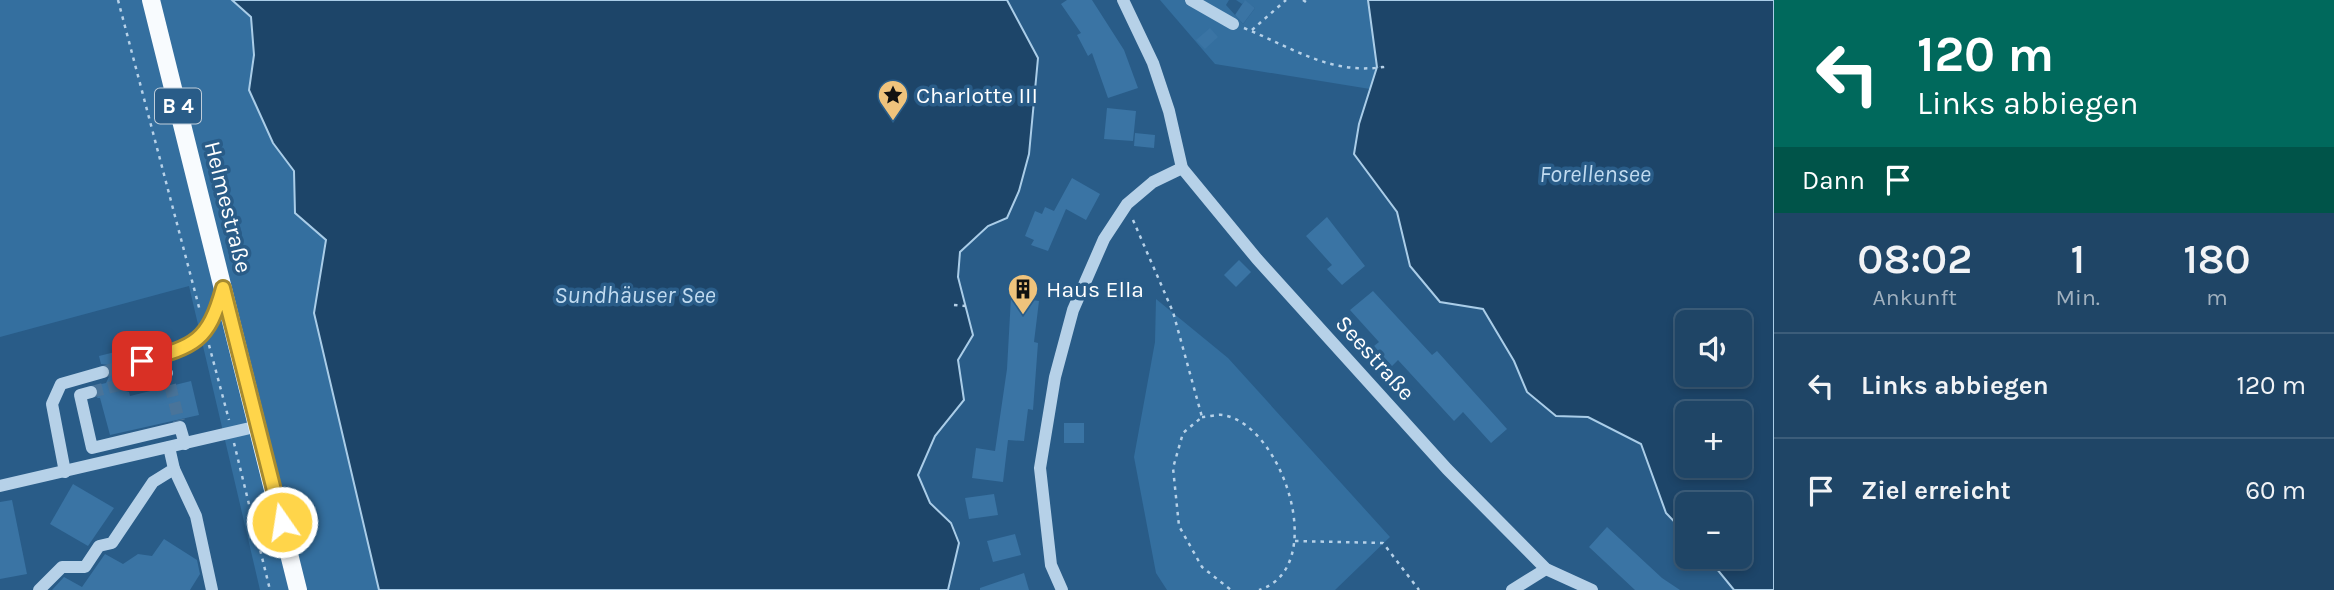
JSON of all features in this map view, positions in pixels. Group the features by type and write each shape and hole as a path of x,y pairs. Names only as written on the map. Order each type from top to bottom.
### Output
{"main road":[{"name":"Helmestraße","path":"150,0 298,590"}],"street":[{"name":"Seestraße","path":"1123,0 1153,63 1169,111 1182,168 1257,259 1429,449 1546,569 1592,590"},
{"path":"1191,0 1233,24"},
{"path":"1062,590 1051,565 1040,468 1055,377 1073,310 1104,239 1126,204 1153,183 1182,168"},
{"path":"123,366 189,348 206,332 217,310 223,288"},
{"path":"128,383 168,379 162,356"},
{"path":"65,472 52,404 61,384 103,372"},
{"path":"91,392 80,395 92,447 180,424 185,444"},
{"path":"0,486 259,426"},
{"path":"169,447 174,469 196,516 212,590"},
{"path":"39,590 62,567 85,567 99,546 112,543 153,482 174,469"},
{"path":"1512,590 1546,569"}],"path":[{"path":"118,0 232,432 270,590"},
{"path":"1251,31 1286,0"},
{"path":"1233,24 1310,60 1348,68 1379,67"},
{"path":"1126,204 1173,312 1202,417"},
{"path":"954,305 965,306"},
{"path":"1231,590 1202,567 1179,526 1173,468 1183,433 1202,417 1223,415 1250,427 1267,444 1283,476 1293,515 1293,559 1285,576 1259,590"},
{"path":"1294,541 1383,543 1419,590"}],"shaded area":[{"path":"0,0 232,0 251,17 254,55 249,90 273,143 294,171 295,213 326,240 314,313 379,590 260,590 189,286 0,337"},
{"path":"1160,0 1229,0 1226,5 1243,24 1255,8 1245,1 1242,4 1236,0 1368,0 1377,67 1370,89 1215,64"},
{"path":"1156,299 1228,358 1390,537 1335,590 1167,590 1156,573 1134,457 1155,342"}],"water":[{"name":"Sundhäuser See","path":"232,0 1007,0 1038,58 1029,154 1019,191 1007,218 988,226 960,252 958,277 973,335 958,360 964,400 935,436 918,475 930,503 951,523 959,543 948,590 379,590 314,313 326,240 295,213 294,171 273,143 249,90 254,55 251,17"},
{"name":"Forellensee","path":"1368,0 1774,0 1774,590 1734,590 1717,569 1752,569 1752,492 1675,492 1675,522 1666,513 1641,444 1588,417 1556,416 1527,392 1514,361 1483,309 1440,302 1410,266 1397,212 1354,154 1359,124 1377,67"}],"building":[{"path":"1067,0 1092,0 1124,50 1138,88 1108,98 1092,53 1088,56 1077,35 1081,33 1061,4"},
{"path":"1245,0 1255,8 1243,24 1235,15"},
{"path":"1210,28 1218,37 1205,49 1196,40"},
{"path":"1107,108 1136,111 1133,141 1104,139"},
{"path":"1135,133 1155,135 1154,148 1134,146"},
{"path":"1072,178 1100,194 1086,220 1066,209 1048,251 1031,245 1034,240 1025,236 1035,211 1042,214 1045,207 1054,211"},
{"path":"1327,217 1365,266 1342,285 1327,269 1332,265 1306,236"},
{"path":"1239,260 1251,272 1236,287 1224,275"},
{"path":"1373,291 1432,355 1437,351 1507,429 1491,443 1463,412 1454,421 1398,360 1392,366 1374,346 1379,342 1350,310"},
{"path":"1011,297 1039,301 1034,342 1038,343 1033,410 1028,409 1024,441 1008,440 1003,482 972,478 976,448 995,451 1007,369"},
{"path":"119,351 121,357 114,368 117,373 125,374 119,381 122,390 129,392 130,396 191,381 199,415 110,435 100,398 97,398 100,390 97,385 106,383 112,370 109,365 101,364 99,356"},
{"path":"1064,423 1084,423 1084,443 1064,443"},
{"path":"73,484 114,508 88,546 50,524"},
{"path":"994,494 998,515 969,519 965,498"},
{"path":"12,500 27,574 0,579 0,502"},
{"path":"1607,527 1662,578 1680,590 1635,590 1589,547"},
{"path":"1015,534 1021,555 993,562 987,541"},
{"path":"164,539 197,560 200,574 190,590 52,590 64,577 82,587 105,554 123,564 138,554 152,556"},
{"path":"1024,573 1029,590 980,590 980,588"}],"tunnel":[{"path":"103,372 123,366"},
{"path":"91,392 128,383"},
{"path":"170,385 179,421"}],"place":[{"name":"Charlotte III","path":"893,122"},
{"name":"Haus Ella","path":"1023,316"}],"route":[{"path":"142,361 189,348 206,332 217,310 223,288 282,522"}]}
